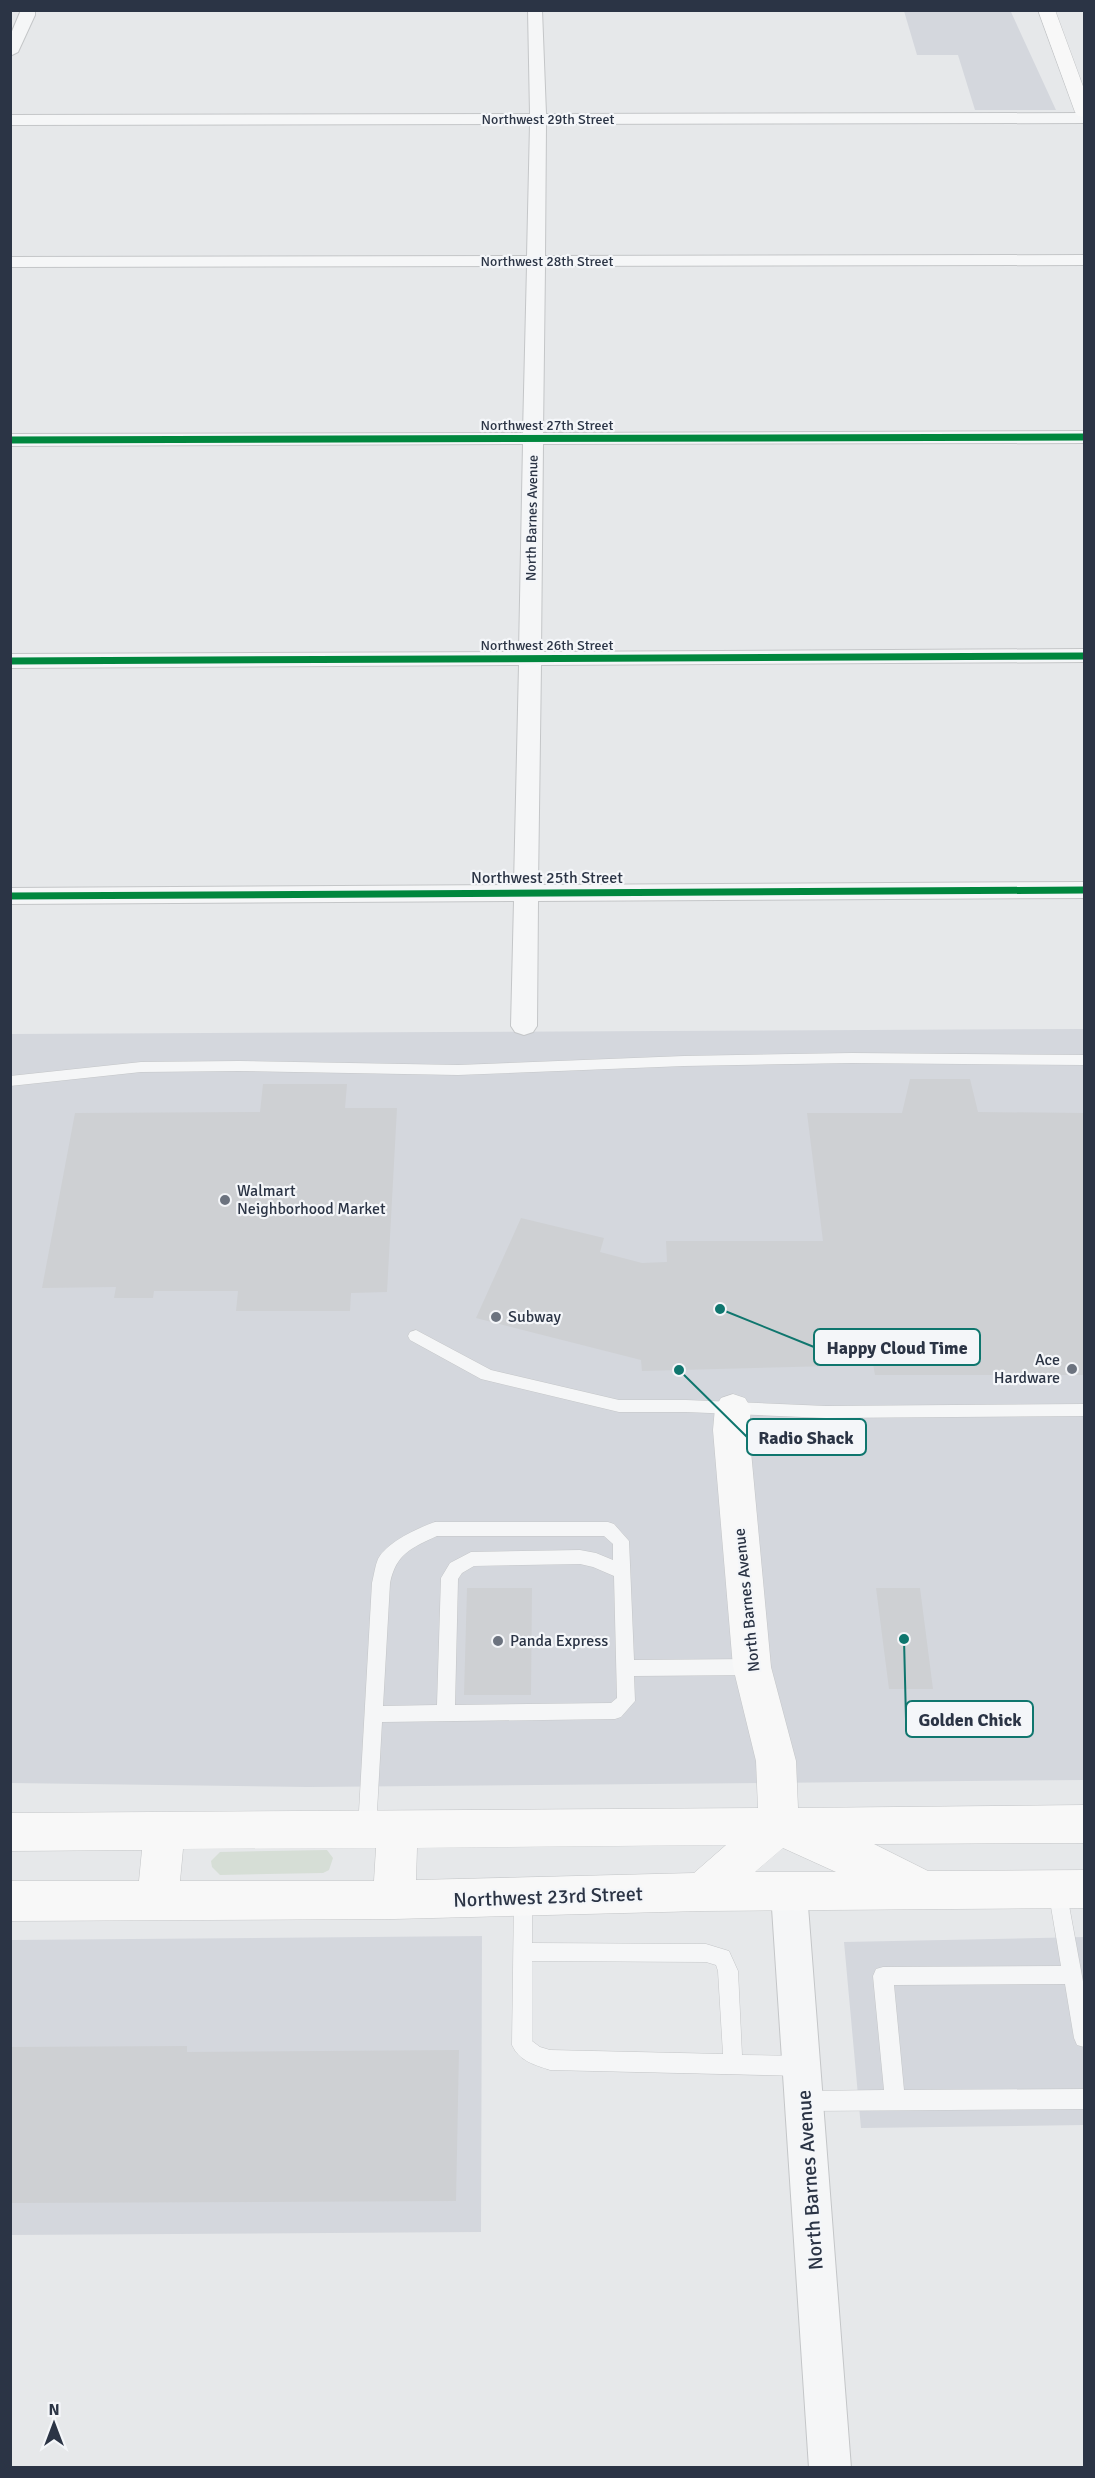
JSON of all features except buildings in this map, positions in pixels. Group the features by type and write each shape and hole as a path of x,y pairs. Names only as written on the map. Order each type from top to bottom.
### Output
{"main road":[{"path":"1046,10 1084,112"},
{"name":"North Barnes Avenue","path":"733,1408 731,1430 752,1667 776,1761 779,1826"},
{"path":"10,1832 1084,1824"},
{"path":"779,1826 837,1853 868,1862 926,1891"},
{"path":"702,1892 779,1826"},
{"path":"383,1829 394,1900"},
{"path":"157,1901 165,1830"},
{"name":"Northwest 23rd Street","path":"10,1901 394,1900 702,1892 1071,1889"}],"street":[{"path":"10,52 28,15 28,10"},
{"name":"North Barnes Avenue","path":"524,1026 538,119 535,10"},
{"name":"Northwest 29th Street","path":"10,120 1084,118"},
{"name":"Northwest 28th Street","path":"10,262 1084,260"},
{"name":"Northwest 27th Street","path":"10,440 1084,437"},
{"name":"Northwest 26th Street","path":"10,661 1084,656"},
{"name":"Northwest 25th Street","path":"10,896 1084,890"},
{"name":"North Barnes Avenue","path":"789,1893 830,2468"}],"lane":[{"path":"10,1082 141,1067 239,1065 458,1070 684,1061 840,1058 1084,1060"},
{"path":"416,1336 487,1375 619,1406 825,1412 1084,1410"},
{"path":"374,1714 615,1711 626,1701 621,1541 608,1529 435,1529 409,1541 386,1561 381,1583 374,1714 383,1829"},
{"path":"446,1713 450,1578 456,1568 471,1559 580,1557 596,1560 622,1572"},
{"path":"625,1668 752,1667"},
{"path":"1071,1889 1073,1975 1084,2038"},
{"path":"523,1898 522,2045 534,2055 550,2060 733,2064 803,2083 895,2100 1084,2099"},
{"path":"523,1953 705,1953 722,1957 728,1971 733,2064"},
{"path":"895,2100 883,1976 1073,1975"}],"shaded area":[{"path":"904,11 1011,12 1056,110 975,110 958,55 917,55"},
{"path":"1084,1029 1084,1780 308,1787 11,1783 11,1034"},
{"path":"327,1850 333,1858 329,1870 323,1873 220,1875 212,1867 211,1861 220,1852"},
{"path":"482,1936 481,2232 11,2235 10,1940"},
{"path":"1084,1937 1084,2125 861,2128 844,1942"}],"cycle path":[{"path":"10,440 1084,437"},
{"path":"10,661 1084,656"},
{"path":"10,896 1084,890"}],"place":[{"name":"Walmart Neighborhood Market","path":"225,1200"},
{"name":"Happy Cloud Time","path":"720,1309"},
{"name":"Subway","path":"496,1317"},
{"name":"Ace Hardware","path":"1072,1369"},
{"name":"Radio Shack","path":"679,1370"},
{"name":"Golden Chick","path":"904,1639"},
{"name":"Panda Express","path":"498,1641"}]}
